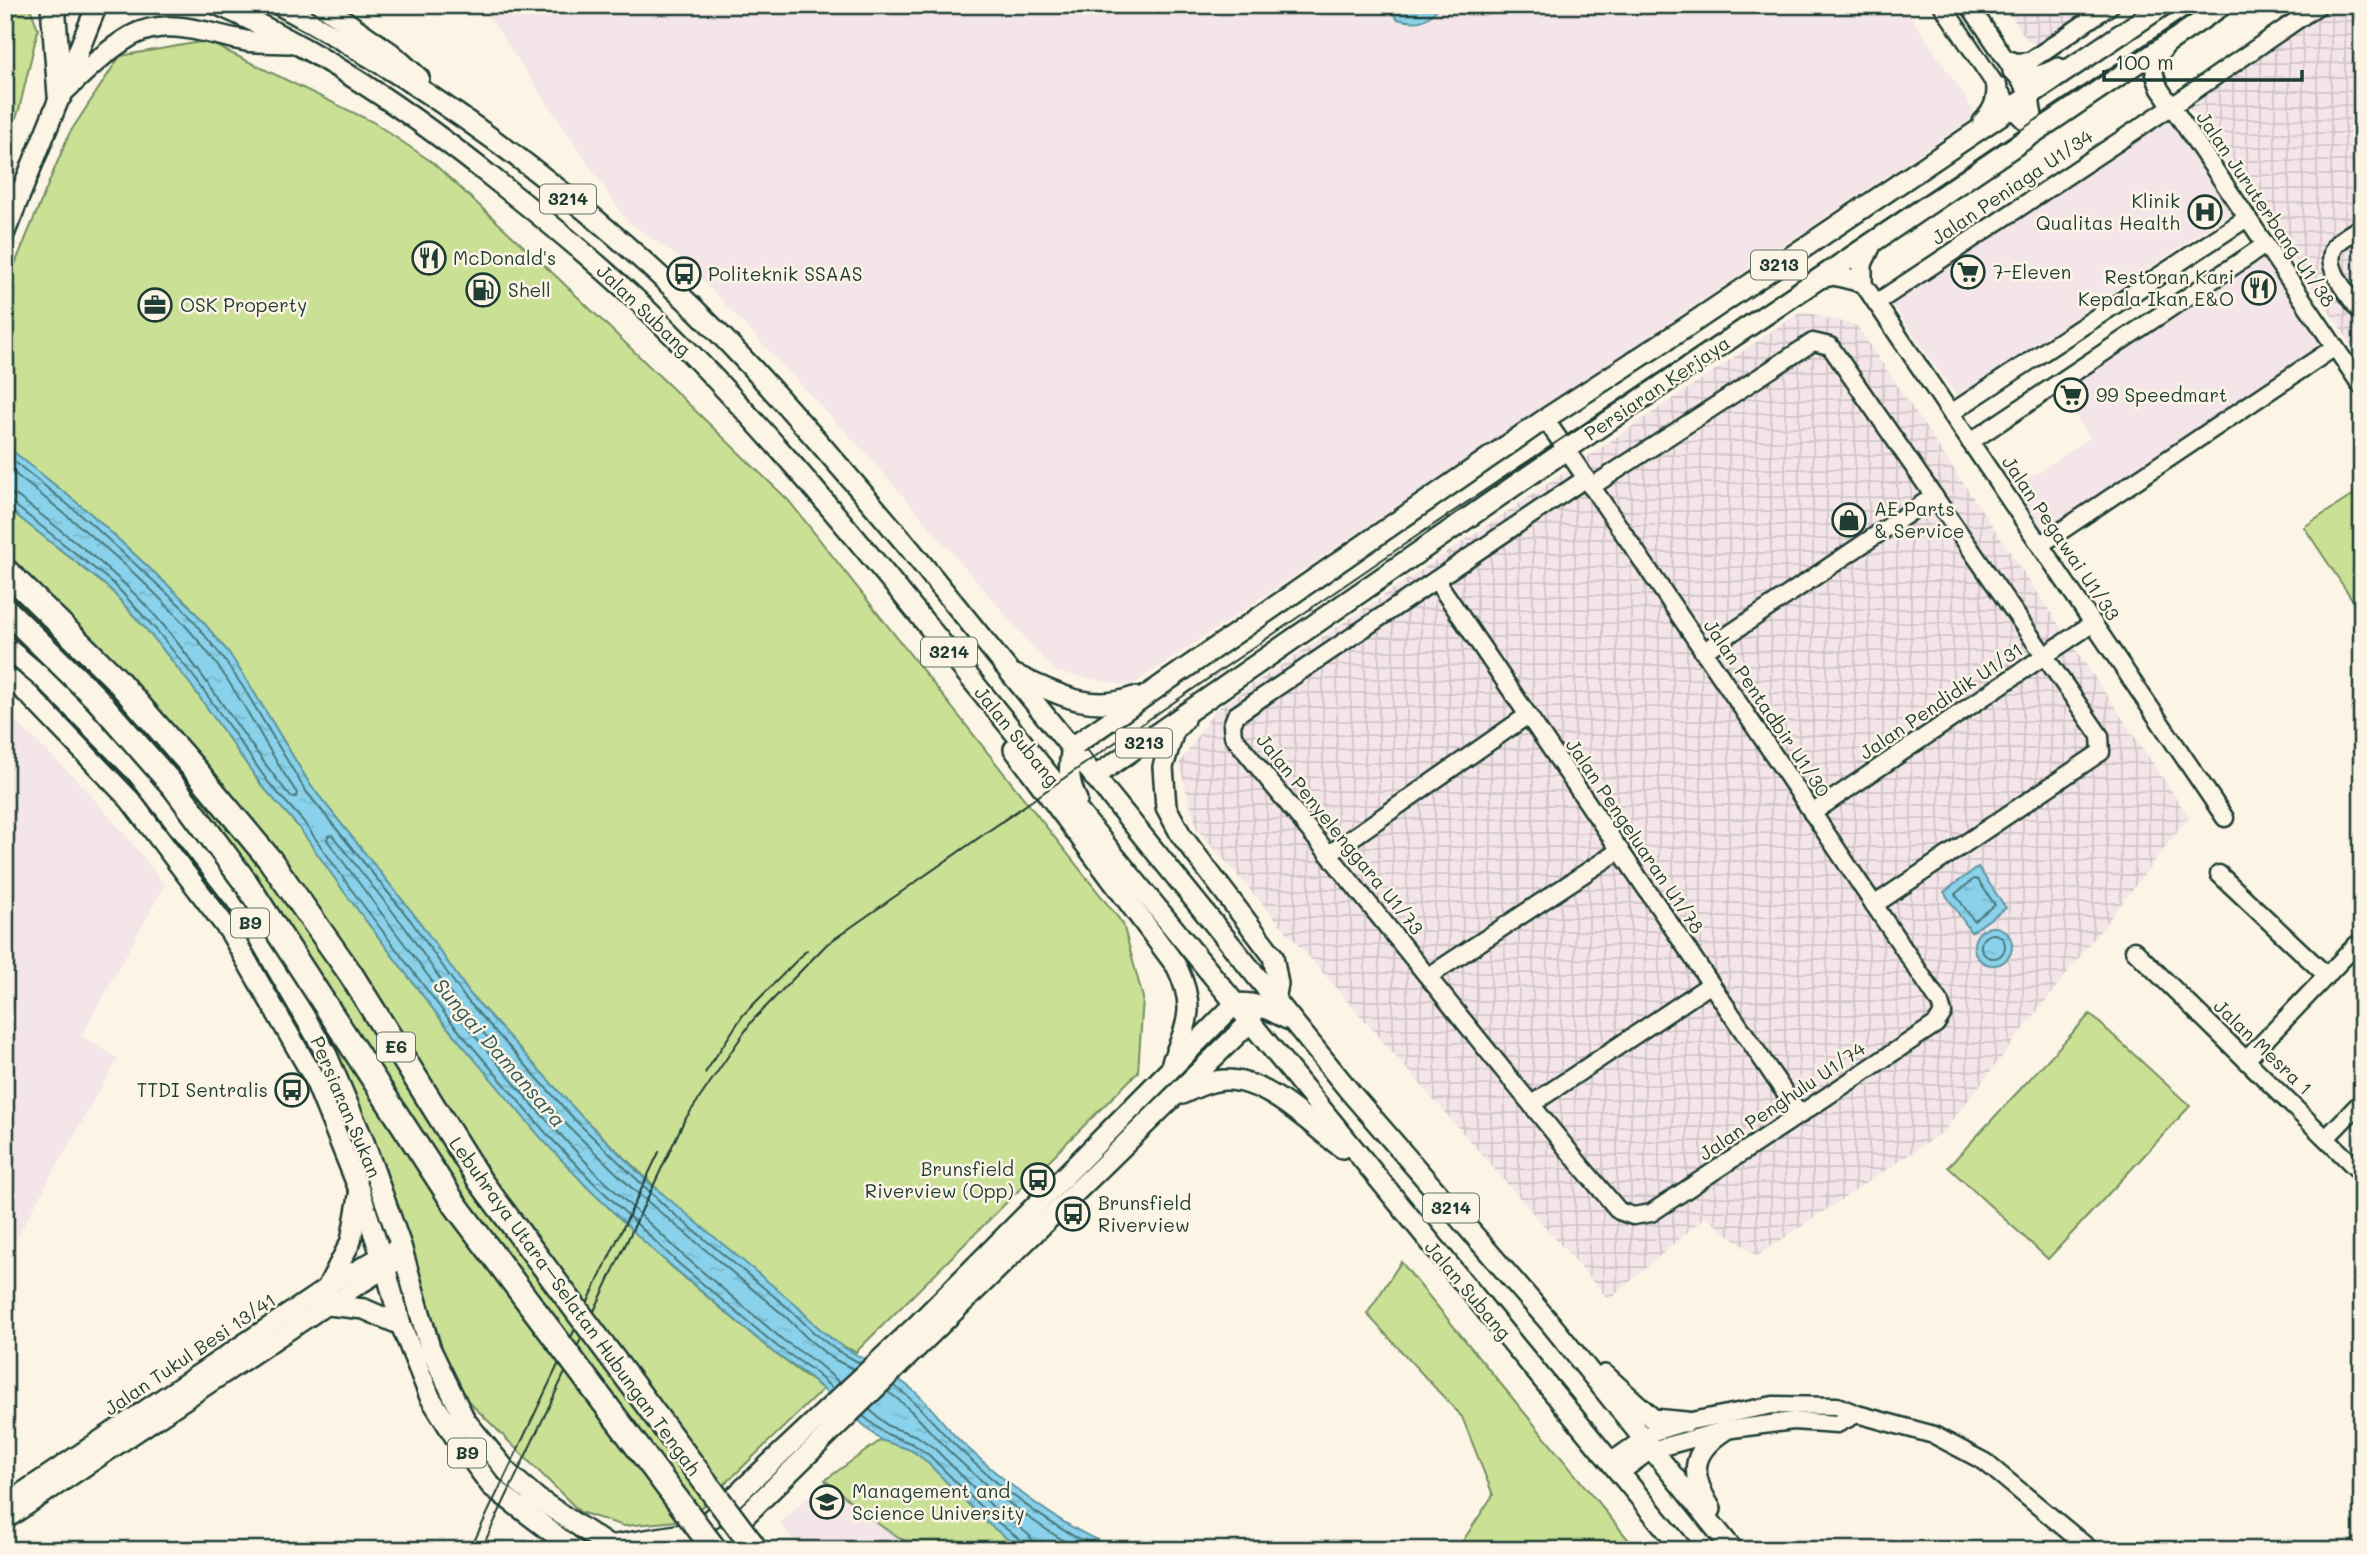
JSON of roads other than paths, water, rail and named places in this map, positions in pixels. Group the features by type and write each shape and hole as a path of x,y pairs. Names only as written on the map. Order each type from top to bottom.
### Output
{"highway":[{"path":"53,5 60,95"},
{"name":"Lebuhraya Utara–Selatan Hubungan Tengah","path":"5,570 116,680 270,860 350,973 480,1181 756,1550"},
{"name":"Lebuhraya Utara–Selatan Hubungan Tengah","path":"5,609 97,699 174,788 246,883 454,1203 713,1550"}],"main road":[{"path":"5,232 97,5"},
{"name":"Jalan Subang","path":"218,5 297,43 419,121 534,211 636,300 802,473 1235,1004"},
{"name":"Jalan Subang","path":"279,5 457,113 547,181 670,286 752,368 848,475 1251,970 1260,1009 1367,1168 1683,1550"},
{"path":"322,5 391,53 457,113"},
{"name":"Persiaran Kerjaya","path":"1072,747 1545,419 1688,326 2164,5"},
{"name":"Persiaran Kerjaya","path":"1094,777 1566,450 2223,5"},
{"path":"2009,65 2027,78 2048,74 2134,26"},
{"path":"60,95 115,47 129,37 155,27 198,29 247,41 297,43"},
{"path":"1927,165 1982,123 1992,112 1997,100 1997,87"},
{"path":"1819,279 1834,275 1862,282 1862,264 1872,243"},
{"name":"Persiaran Sukan","path":"5,646 43,678 137,773 241,907 327,1055 364,1142 403,1252 430,1348 465,1420 510,1475 538,1499 612,1548"},
{"path":"1011,673 1056,692 1099,705 1119,703 1158,688"},
{"name":"Persiaran Sukan","path":"5,675 29,695 130,800 230,932 314,1078 360,1192 401,1325 430,1397 454,1437 491,1486 575,1550"},
{"path":"713,1550 813,1438 1172,1098 1260,1009 1278,984 1273,956 1181,835 1167,807 1163,767 1174,731 1194,708"},
{"path":"1003,718 1013,748 1025,767 1177,967 1186,988 1189,1013 1170,1069"},
{"path":"1072,747 1069,783 1089,824"},
{"path":"1029,750 1068,772 1094,777"},
{"path":"922,1332 1170,1069 1235,1004 1244,1002 1260,1009"},
{"name":"Jalan Subang","path":"1260,1009 1292,1021 1551,1324 1734,1550"},
{"path":"1172,1098 1199,1086 1223,1080 1255,1085 1283,1103 1367,1168"},
{"path":"360,1192 351,1241 328,1296 401,1325"},
{"path":"1551,1324 1653,1419 1686,1422"},
{"path":"1725,1430 1707,1444 1699,1458 1695,1475 1699,1490 1734,1550"},
{"path":"678,1550 695,1532 813,1438"},
{"path":"612,1548 695,1532"}],"street":[{"path":"1942,5 2011,108 2036,132"},
{"path":"1969,5 2030,96 2036,132"},
{"path":"2009,65 2030,61 2111,5"},
{"name":"Jalan Peniaga U1/34","path":"1876,303 2319,5"},
{"path":"2160,89 2153,73 2155,61 2166,46 2202,20"},
{"path":"2096,91 2129,75 2144,76 2160,89"},
{"name":"Jalan Juruterbang U1/38","path":"2160,89 2362,387"},
{"path":"1951,413 2247,218"},
{"path":"2362,226 2336,245 2332,255 2333,271 2362,314"},
{"path":"1970,442 2265,245"},
{"name":"Jalan Pegawai U1/33","path":"1862,282 2225,818"},
{"path":"1588,482 1813,342 1830,346 2100,736 2101,752 1874,905"},
{"path":"2040,545 2335,348"},
{"name":"Jalan Pentadbir U1/30","path":"1545,419 1940,1003 1943,1013 1936,1024"},
{"name":"Jalan Penyelenggara U1/73","path":"1588,482 1436,580 1236,715 1232,725 1233,736 1619,1212 1633,1216 1651,1213"},
{"path":"1703,652 1934,496"},
{"name":"Jalan Pengeluaran U1/78","path":"1436,580 1800,1115"},
{"name":"Jalan Pendidik U1/31","path":"1812,813 2093,623"},
{"path":"1329,854 1528,715"},
{"path":"1429,976 1620,850"},
{"path":"2219,874 2327,975"},
{"path":"2246,1060 2356,945"},
{"name":"Jalan Mesra 1","path":"2134,950 2362,1174"},
{"path":"1532,1104 1711,984"},
{"name":"Jalan Penghulu U1/74","path":"1651,1213 1936,1024"},
{"path":"2326,1138 2362,1101"},
{"name":"Jalan Tukul Besi 13/41","path":"5,1503 383,1261 403,1252"},
{"name":"Jalan Tukul Besi 13/41","path":"5,1521 328,1296"},
{"path":"1647,1444 1653,1432 1686,1422 1773,1405 1837,1406 1857,1414 1934,1434 1985,1462 2091,1550"},
{"path":"1615,1467 1647,1444 1793,1421 1836,1424 1857,1414"}],"water":[{"path":"1388,5 1440,5 1426,19 1416,22 1397,19"},
{"name":"Sungai Damansara","path":"5,445 91,514 188,604 229,653 311,786 416,917 470,994 581,1116 646,1180 797,1306 828,1336 913,1390 960,1441 996,1473 1058,1519 1123,1550 1022,1550 986,1522 925,1460 911,1450 881,1440 807,1375 773,1352 654,1251 587,1187 541,1138 443,1022 298,826 262,786 191,685 153,637 110,589 5,506"},
{"path":"1978,867 2006,908 1971,932 1944,892"},
{"path":"1993,927 2006,933 2012,946 2006,959 1993,965 1980,959 1974,946 1980,933"}],"tram line":[{"path":"481,1550 684,1121 752,1021 827,944 1399,548 2207,5"},
{"path":"1083,752 1123,724"},
{"path":"705,1073 743,1015 807,950"},
{"path":"470,1550 659,1152"}],"place":[{"name":"Klinik Qualitas Health","path":"2205,212"},
{"name":"McDonald's","path":"429,258"},
{"name":"7-Eleven","path":"1968,272"},
{"name":"Politeknik SSAAS","path":"684,274"},
{"name":"Restoran Kari Kepala Ikan E&O","path":"2259,288"},
{"name":"Shell","path":"483,290"},
{"name":"OSK Property","path":"155,305"},
{"name":"99 Speedmart","path":"2071,395"},
{"name":"AE Parts & Service","path":"1849,520"},
{"name":"TTDI Sentralis","path":"292,1090"},
{"name":"Brunsfield Riverview (Opp)","path":"1038,1180"},
{"name":"Brunsfield Riverview","path":"1073,1214"},
{"name":"Management and Science University","path":"827,1502"}]}
